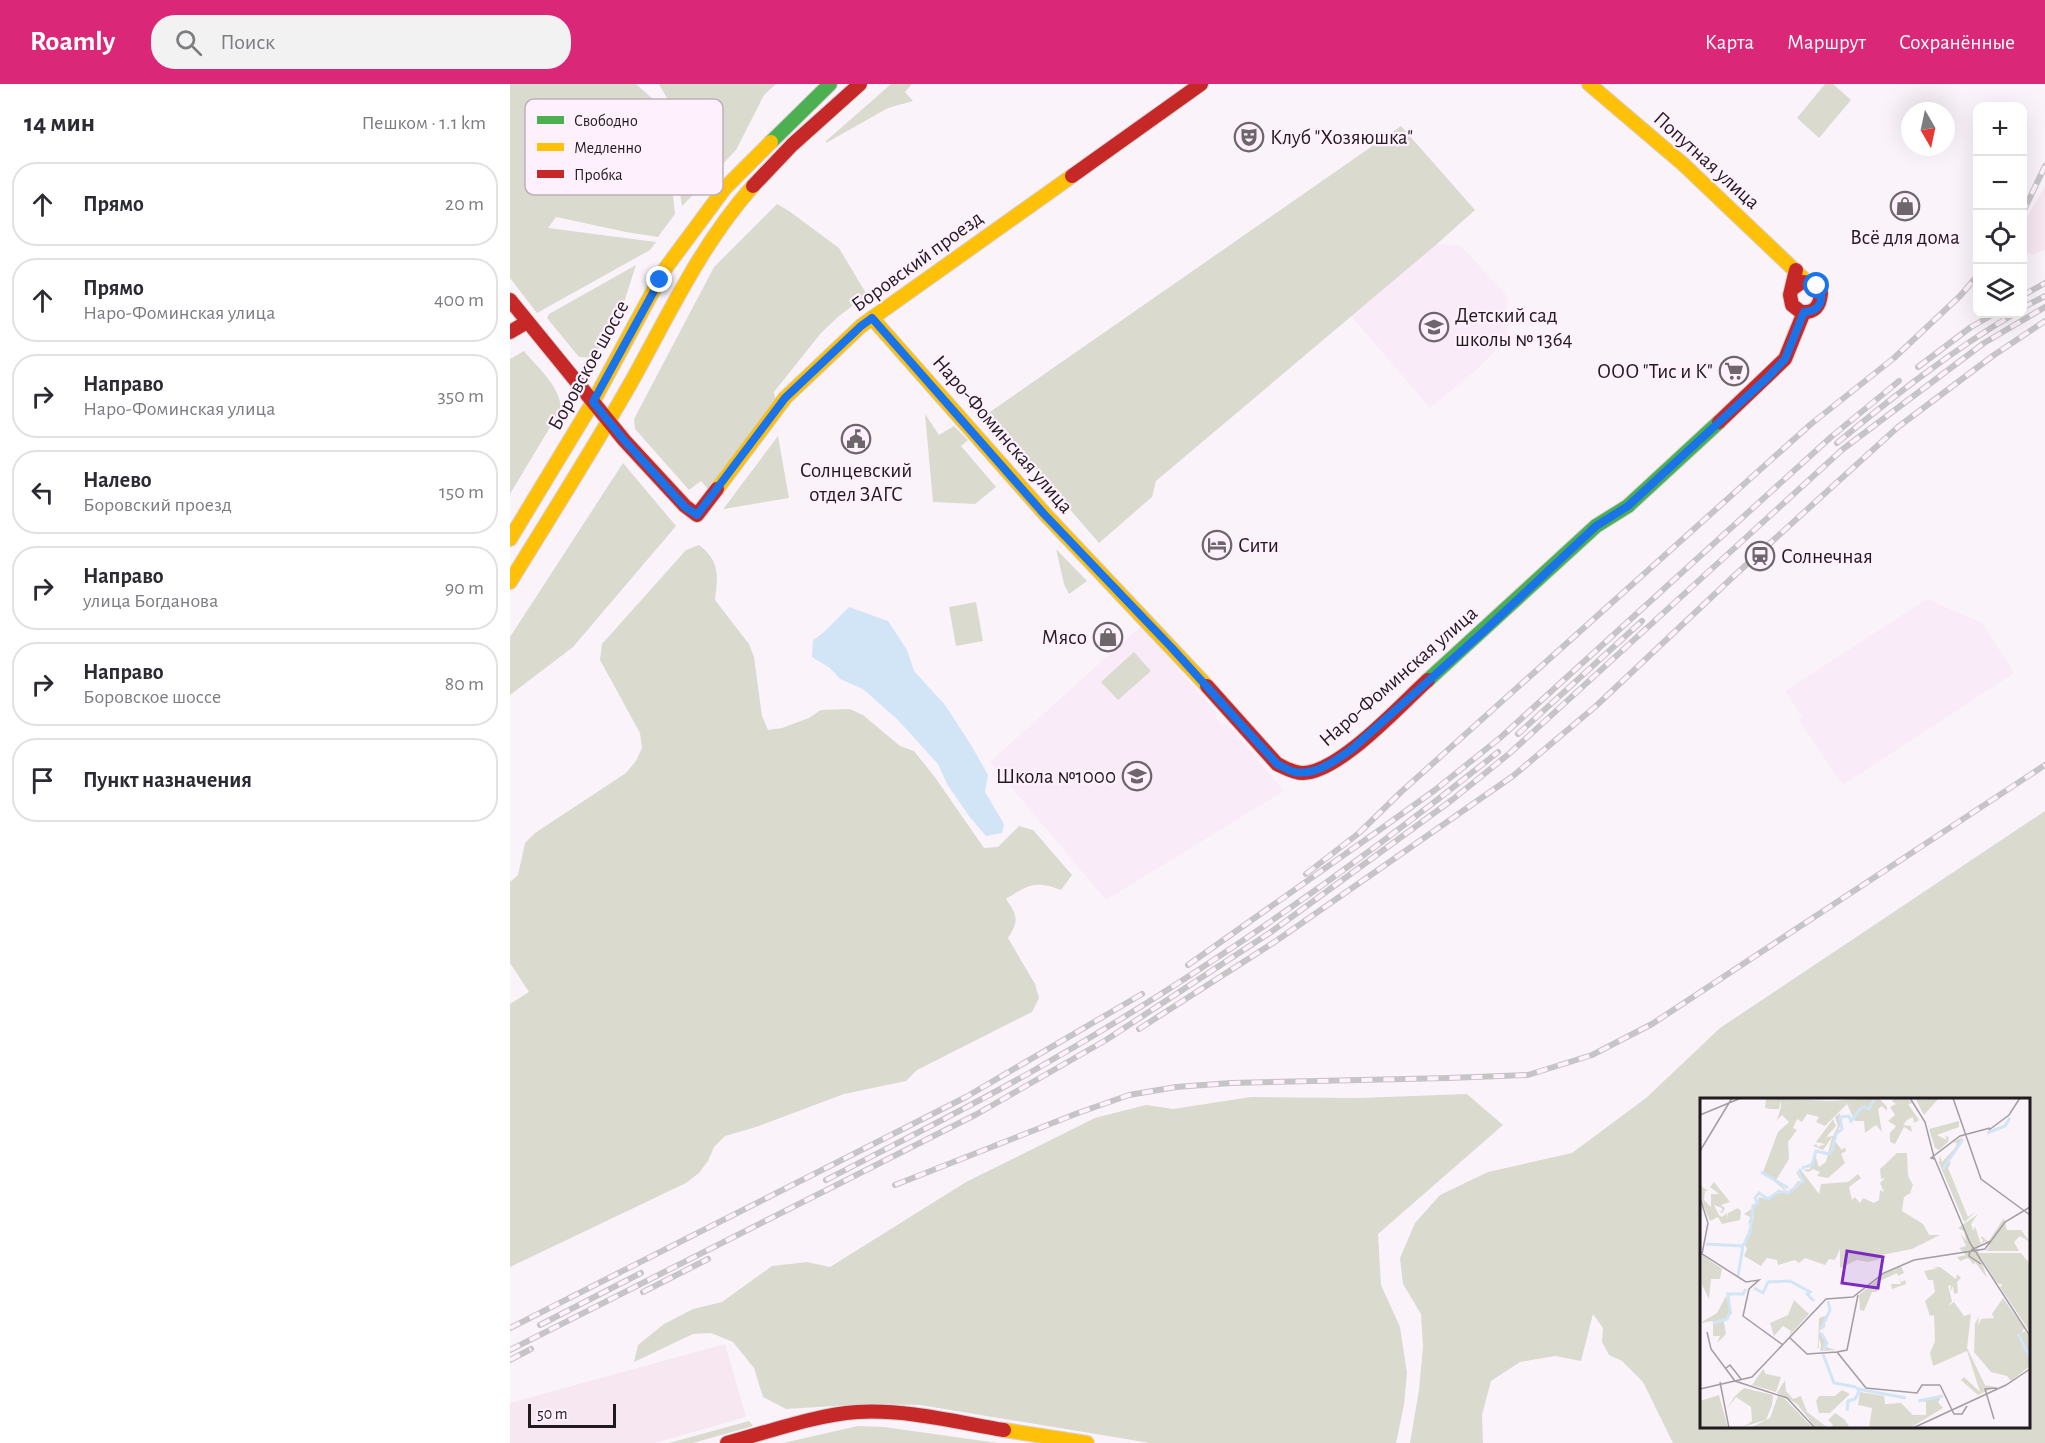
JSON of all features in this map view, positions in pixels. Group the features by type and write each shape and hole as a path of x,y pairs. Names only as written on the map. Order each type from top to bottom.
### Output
{"street":[{"name":"Боровское шоссе","path":"723,190 830,84"},
{"name":"Боровское шоссе","path":"510,582 609,420 696,261 732,211 756,183 829,111 860,84"},
{"name":"Боровский проезд","path":"609,420 631,449 685,507 697,515 785,398 861,326 1201,84"},
{"name":"Попутная улица","path":"1589,84 1683,164 1806,281"},
{"name":"Боровское шоссе","path":"510,539 593,402 665,269 719,195"},
{"path":"1792,289 1806,281 1817,286 1822,297 1817,308 1804,312 1792,305 1790,297 1796,270"},
{"path":"510,300 609,420"},
{"name":"Наро-Фоминская улица","path":"872,318 1044,514 1171,647 1277,764 1295,772 1328,765 1352,749 1483,632 1596,526 1628,506 1729,414 1785,359 1804,312"},
{"path":"510,332 527,322"},
{"path":"727,1443 829,1416 858,1412 904,1414 1087,1443"}],"shaded area":[{"path":"510,84 636,84 653,99 525,99 525,195 673,195 675,214 658,237 556,217 548,228 656,242 650,250 537,313 510,278"},
{"path":"659,84 776,84 764,95 736,150 723,164 723,99 667,99"},
{"path":"891,84 912,84 905,92 913,101 888,108 826,143 826,141"},
{"path":"1825,84 1833,84 1851,100 1819,138 1797,118"},
{"path":"1401,126 1475,210 1156,481 1152,497 1099,543 987,414"},
{"path":"2045,186 2045,249 2032,255 2027,252 2027,217"},
{"path":"680,195 693,195 682,206"},
{"path":"777,204 839,248 867,295 821,333 774,392 776,403 708,489 701,481 689,490 635,429 634,419 714,267"},
{"name":"Детский сад школы № 1364","path":"1437,244 1461,246 1507,296 1507,339 1476,370 1430,408 1351,316"},
{"path":"636,265 619,318 593,358 579,357 547,318 549,314"},
{"path":"524,351 553,385 561,409 510,494 510,359"},
{"path":"925,414 939,435 954,426 968,440 961,446 996,487 975,504 933,502"},
{"path":"778,436 789,498 724,509 724,508"},
{"path":"623,463 676,526 573,647 510,695 510,637"},
{"path":"699,545 711,557 716,569 715,600 749,644 754,657 762,716 768,730 782,728 809,718 821,710 850,709 863,715 900,746 914,751 984,848 998,847 1019,826 1033,830 1072,875 1061,890 1038,885 1020,890 1006,899 1016,918 1008,938 1035,984 1039,998 1032,1012 917,1070 906,1081 844,1094 756,1127 725,1136 714,1147 699,1173 686,1183 510,1267 510,1004 529,992 510,963 510,882 518,875 525,843 535,833 626,773 636,761 642,748 640,733 600,660 602,644 686,550"},
{"path":"1056,549 1087,581 1069,594 1064,584"},
{"path":"1927,599 1982,623 2014,673 1843,785 1798,719 1802,716 1785,691"},
{"path":"976,602 983,641 956,646 949,607"},
{"name":"Школа №1000","path":"1141,626 1216,712 1216,718 1222,724 1227,724 1284,791 1106,900 990,762"},
{"path":"1134,652 1151,671 1118,700 1101,682"},
{"path":"2045,811 2045,1443 1673,1443 1643,1382 1622,1361 1609,1355 1602,1342 1603,1328 1593,1314 1581,1361 1555,1356 1520,1362 1491,1381 1482,1415 1483,1443 1410,1443 1419,1390 1423,1347 1421,1314 1403,1284 1400,1258 1415,1223 1440,1195 1488,1172 1572,1153 1646,1098 1720,1028"},
{"path":"1467,1094 1503,1125 1378,1234 1381,1285 1400,1327 1407,1373 1404,1405 1396,1443 1150,1443 920,1405 866,1404 786,1409 763,1397 754,1368 733,1342 711,1333 693,1334 634,1362 638,1345 664,1324 693,1309 722,1302 772,1266 807,1262 830,1267 966,1182 1095,1118 1146,1105 1173,1109 1251,1097 1359,1098"},
{"path":"725,1344 746,1417 655,1443 510,1443 510,1403"},
{"path":"749,1421 753,1426 693,1443 669,1443"},
{"path":"858,1426 884,1427 998,1443 783,1443"}],"water":[{"path":"849,607 888,621 907,650 914,671 945,705 988,775 985,792 1004,824 1002,833 986,836 947,784 938,764 898,720 863,689 840,679 830,668 812,657 813,640"}],"railway":[{"path":"2024,210 2045,166"},
{"path":"1306,874 1359,833 1401,792 1811,424 1894,358 1973,281"},
{"path":"2027,293 2045,283"},
{"path":"2027,305 2045,296"},
{"path":"510,1350 977,1114 1106,1040 1271,932 1452,800 1510,753 1843,449 1984,343 2045,307"},
{"path":"1918,367 1971,327 1987,318"},
{"path":"1837,443 1923,375 2008,318"},
{"path":"1139,1029 1276,941 1513,776 1596,706 1735,575 1898,427 1994,355 2045,321"},
{"path":"1188,965 1435,790 1500,738 1831,437 1899,381"},
{"path":"1518,734 1642,621"},
{"path":"826,1180 1006,1086 1092,1036 1212,961 1329,881 1498,752"},
{"path":"895,1185 1129,1095 1176,1087 1231,1083 1528,1075 1592,1055 1652,1024 2045,765"},
{"path":"510,1328 966,1097 1142,994"},
{"path":"643,1292 708,1259"},
{"path":"540,1325 641,1273"},
{"path":"510,1360 531,1349"}],"traffic: fast":[{"path":"771,142 830,84"},
{"path":"1428,680 1596,526 1628,506 1719,422"}],"traffic: slow":[{"path":"1589,84 1683,164 1806,281"},
{"path":"723,191 771,142"},
{"path":"717,489 785,398 861,326 1072,176"},
{"path":"510,582 618,405 702,254 753,186"},
{"path":"510,539 593,402 665,269 720,195"},
{"path":"872,318 1045,514 1207,686"},
{"path":"1004,1430 1087,1443"}],"traffic: jam":[{"path":"753,186 792,145 860,84"},
{"path":"1072,176 1201,84"},
{"path":"1792,289 1802,282 1814,283 1821,293 1818,305 1806,312 1801,312 1792,305 1790,295 1796,270"},
{"path":"510,300 624,440 685,506 697,515 717,489"},
{"path":"1719,422 1785,359 1804,312"},
{"path":"510,332 527,322"},
{"path":"1207,686 1277,764 1303,773 1318,770 1351,750 1428,680"},
{"path":"727,1443 808,1420 857,1412 912,1414 1004,1430"}],"place":[{"name":"Клуб \"Хозяюшка\"","path":"1249,137"},
{"name":"Всё для дома","path":"1905,206"},
{"name":"Детский сад школы № 1364","path":"1434,327"},
{"name":"ООО \"Тис и К\"","path":"1734,371"},
{"name":"Солнцевский отдел ЗАГС","path":"856,439"},
{"name":"Сити","path":"1217,545"},
{"name":"Солнечная","path":"1760,556"},
{"name":"Мясо","path":"1108,637"},
{"name":"Школа №1000","path":"1137,776"}],"route":[{"path":"660,280 593,402 685,507 697,515 785,398 872,318 1044,514 1171,647 1277,764 1295,772 1328,765 1352,749 1483,632 1596,526 1628,506 1729,414 1785,359 1804,312 1810,312 1820,305 1822,297 1817,286"}]}
